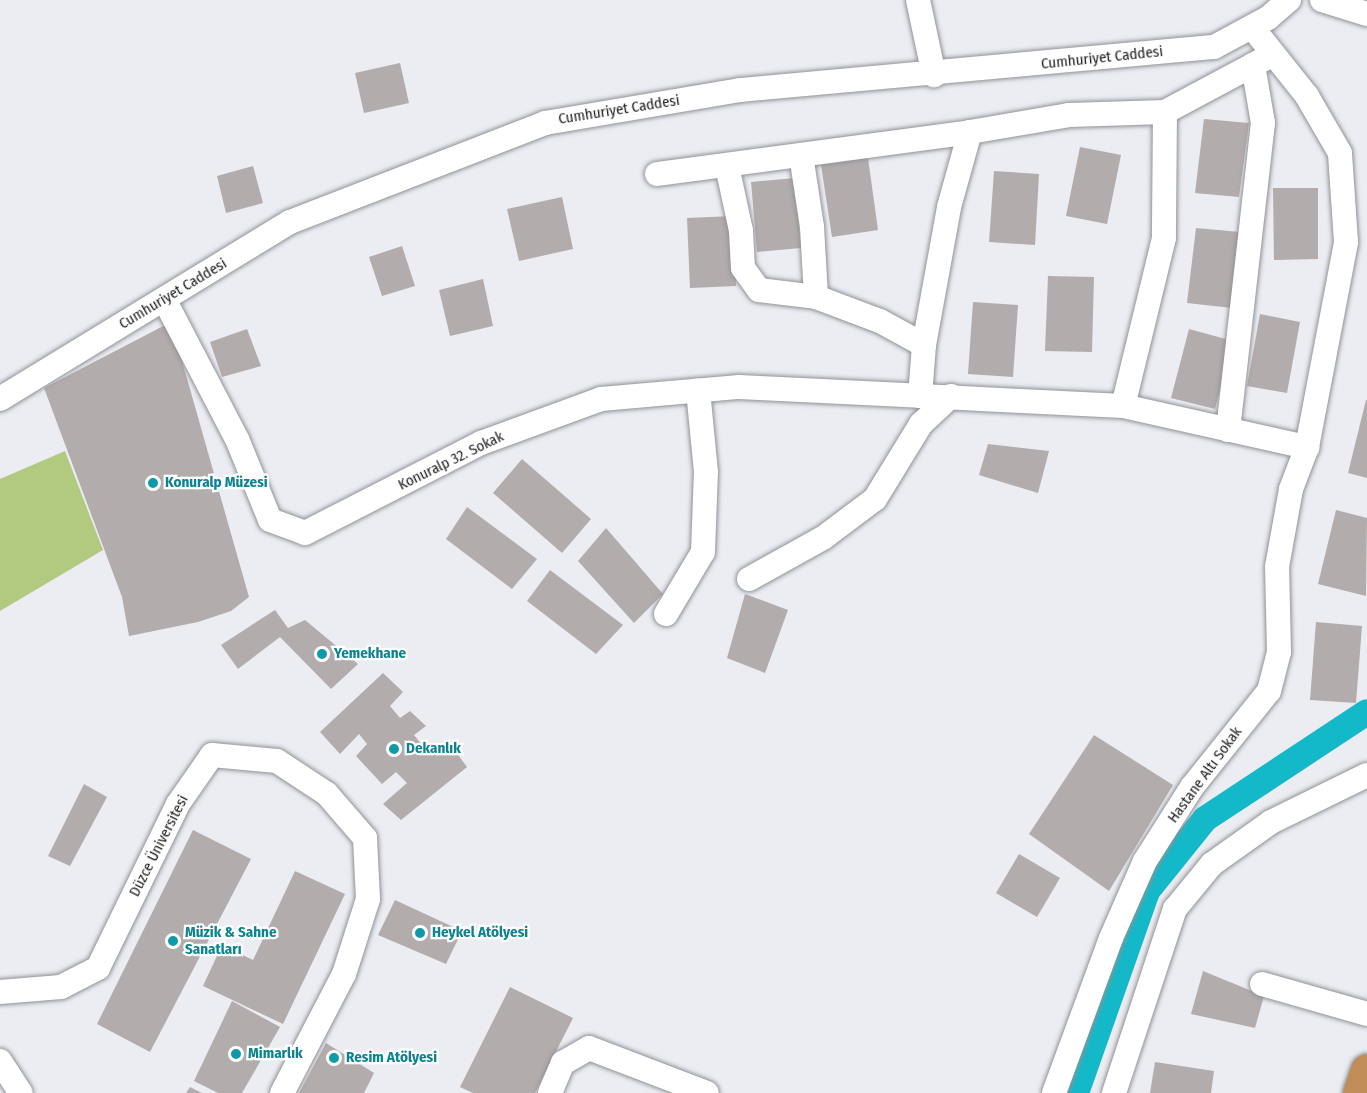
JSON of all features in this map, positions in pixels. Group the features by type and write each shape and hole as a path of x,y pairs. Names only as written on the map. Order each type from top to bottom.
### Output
{"highway":[{"path":"1359,1093 1367,1070"}],"street":[{"path":"918,0 934,75"},
{"name":"Cumhuriyet Caddesi","path":"0,399 290,222 545,123 740,90 934,75 1214,47 1252,27 1289,0"},
{"path":"1323,0 1367,14"},
{"name":"Hastane Altı Sokak","path":"1054,1093 1111,938 1145,861 1192,787 1269,691 1279,652 1277,567 1291,489 1307,447 1346,242 1340,153 1307,96 1264,60 1252,27"},
{"path":"657,174 970,132 1069,115 1165,112 1264,60 1263,123 1228,430"},
{"path":"1123,406 1164,238 1165,112"},
{"path":"920,396 924,345 949,207 970,132"},
{"path":"801,155 812,227 816,297"},
{"path":"727,166 741,231 743,268 759,290 816,297 880,321 924,345"},
{"name":"Konuralp 32. Sokak","path":"164,299 237,439 270,520 305,533 481,443 590,403 698,390 739,387 1123,406 1307,447"},
{"path":"666,614 703,552 706,472 698,390"},
{"path":"749,579 823,538 875,499 921,424 951,396"},
{"name":"Düzce Üniversitesi","path":"0,992 61,987 98,968 178,804 212,755 277,761 327,794 365,838 368,899 344,974 282,1093"},
{"path":"1114,1093 1175,909 1212,864 1271,822 1367,775"},
{"path":"1262,984 1367,1014"},
{"path":"550,1093 563,1063 588,1048 707,1093"},
{"path":"0,1061 21,1093"}],"green space":[{"path":"65,451 103,550 0,611 0,479"}],"building":[{"path":"400,63 409,103 364,113 355,73"},
{"path":"1204,119 1249,123 1239,197 1195,193"},
{"path":"1080,147 1121,155 1107,224 1066,216"},
{"path":"868,158 878,230 832,237 821,165"},
{"path":"253,166 263,203 226,213 217,176"},
{"path":"994,171 1039,174 1035,245 989,242"},
{"path":"795,178 801,248 757,252 751,182"},
{"path":"1273,188 1318,188 1318,259 1274,260"},
{"path":"562,197 573,249 519,261 507,209"},
{"path":"733,216 736,286 690,288 687,218"},
{"path":"1196,228 1240,232 1232,308 1187,303"},
{"path":"402,246 415,286 382,296 369,257"},
{"path":"1048,276 1094,277 1092,352 1045,351"},
{"path":"483,279 493,326 450,336 439,290"},
{"path":"973,302 1018,305 1013,377 968,374"},
{"path":"1260,314 1300,322 1287,393 1247,386"},
{"name":"Konuralp Müzesi","path":"171,322 249,597 231,611 198,622 129,636 122,597 44,388"},
{"path":"247,329 261,366 222,377 210,342"},
{"path":"1189,329 1233,341 1215,409 1171,398"},
{"path":"1367,400 1367,478 1348,473"},
{"path":"988,444 1049,451 1038,493 979,475"},
{"path":"522,459 591,519 562,553 493,493"},
{"path":"467,507 537,559 512,589 446,539"},
{"path":"1336,510 1367,518 1366,596 1318,584"},
{"path":"606,528 663,594 634,623 578,561"},
{"path":"550,570 623,625 596,654 527,601"},
{"path":"745,594 788,610 765,673 727,658"},
{"name":"Yemekhane","path":"275,610 288,628 305,620 358,664 331,689 280,637 238,669 221,645"},
{"path":"1316,622 1362,626 1356,703 1310,700"},
{"name":"Dekanlık","path":"383,673 403,692 390,706 400,718 410,711 426,726 414,735 429,754 447,740 467,767 401,820 383,804 407,783 396,772 382,784 356,756 367,744 359,734 340,754 320,732"},
{"path":"1094,735 1173,785 1109,891 1029,834"},
{"path":"84,784 107,797 70,866 48,856"},
{"name":"Müzik & Sahne Sanatları","path":"193,830 251,859 150,1052 97,1024"},
{"path":"1019,854 1060,878 1037,917 996,893"},
{"path":"295,871 345,894 283,1024 203,986 222,945 253,960"},
{"name":"Heykel Atölyesi","path":"395,900 462,931 446,964 378,935"},
{"path":"1203,971 1264,996 1255,1028 1191,1014"},
{"path":"510,987 573,1018 535,1093 473,1093 460,1087"},
{"name":"Mimarlık","path":"232,1001 280,1027 242,1093 218,1093 194,1081"},
{"name":"Resim Atölyesi","path":"326,1043 374,1073 364,1093 299,1093"},
{"path":"1155,1062 1214,1071 1211,1093 1150,1093"},
{"path":"190,1087 202,1093 186,1093"}],"waterway":[{"path":"1076,1093 1147,891 1205,819 1367,712"}],"place":[{"name":"Konuralp Müzesi","path":"153,483"},
{"name":"Yemekhane","path":"322,654"},
{"name":"Dekanlık","path":"394,749"},
{"name":"Heykel Atölyesi","path":"420,933"},
{"name":"Müzik & Sahne Sanatları","path":"173,941"},
{"name":"Mimarlık","path":"236,1054"},
{"name":"Resim Atölyesi","path":"334,1058"}]}
